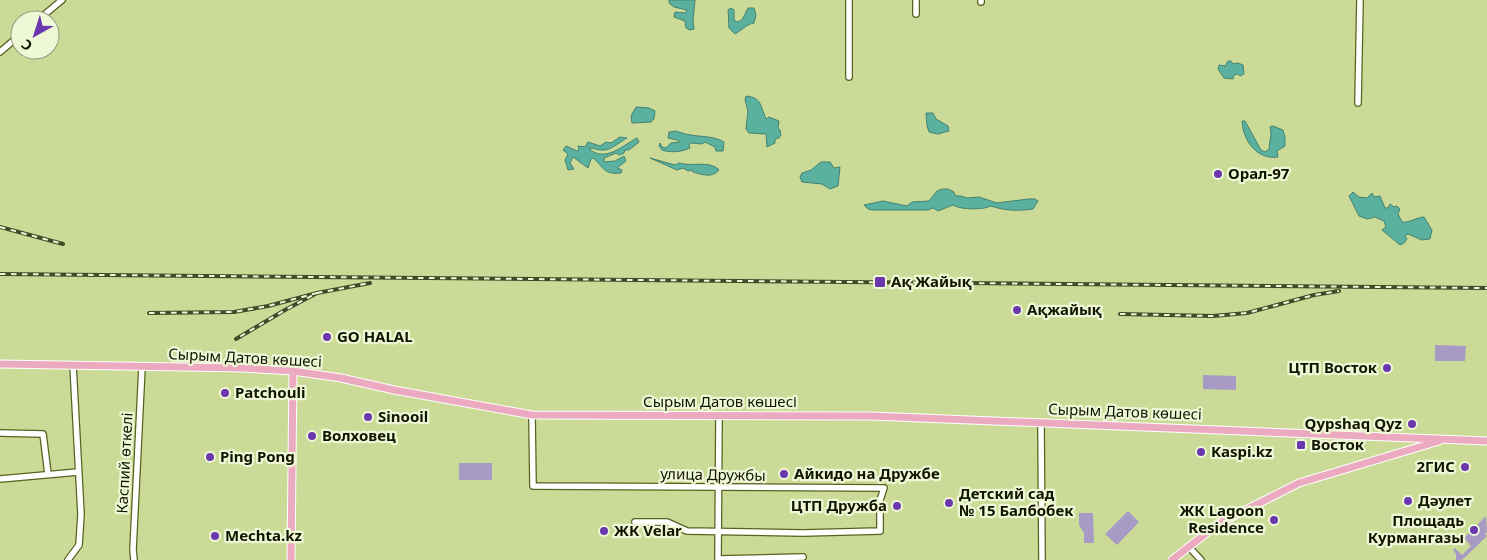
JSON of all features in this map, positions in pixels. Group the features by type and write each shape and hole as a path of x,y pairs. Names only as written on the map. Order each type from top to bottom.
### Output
{"main road":[{"name":"Сырым Датов көшесі","path":"0,364 243,368 293,371 341,378 394,390 532,415 869,416 1487,441"},
{"path":"291,560 293,371"},
{"path":"1172,560 1218,524 1299,483 1444,440"}],"street":[{"path":"50,10 62,0"},
{"path":"849,0 849,77"},
{"path":"916,0 916,14"},
{"path":"1358,103 1360,0"},
{"path":"0,52 10,44"},
{"path":"68,560 79,545 81,514 73,365"},
{"name":"Каспий өткелі","path":"134,560 142,367"},
{"name":"улица Дружбы","path":"532,415 534,486 884,488 880,500 880,531 802,533 687,530 667,522 635,522"},
{"path":"719,415 718,559 803,558"},
{"path":"1041,422 1042,560"},
{"path":"0,433 43,434 48,474"},
{"path":"0,479 78,472"},
{"path":"1189,547 1201,560"}],"shaded area":[{"path":"1435,345 1466,346 1465,361 1435,361"},
{"path":"1203,375 1236,376 1236,390 1203,389"},
{"path":"459,463 492,463 492,480 459,480"},
{"path":"1128,511 1139,522 1117,545 1105,534"},
{"path":"1079,513 1093,513 1094,543 1084,543 1084,533 1079,525"},
{"path":"1486,516 1487,532 1485,534 1487,536 1462,560 1456,560 1456,554 1453,550 1455,548 1462,555 1471,546 1464,538"}],"water":[{"path":"669,0 695,0 694,29 686,28 685,21 674,17 675,12 685,13 687,10 674,7 669,3"},
{"path":"731,8 734,10 734,20 737,22 742,20 748,8 754,8 756,15 754,23 735,34 729,28 728,10"},
{"path":"1228,61 1231,61 1233,64 1243,65 1244,74 1240,76 1238,74 1234,75 1233,79 1224,78 1218,69 1219,65 1225,66"},
{"path":"746,96 758,100 766,119 769,117 779,121 778,128 781,135 775,139 775,143 767,147 766,134 749,133 746,129 748,111 745,100"},
{"path":"636,107 649,108 655,111 654,119 651,122 632,123 631,116"},
{"path":"926,113 933,113 936,119 948,126 949,131 938,134 929,132"},
{"path":"1242,121 1245,121 1261,150 1265,152 1269,149 1270,127 1273,126 1283,130 1285,146 1277,151 1278,157 1264,155 1252,148 1245,135"},
{"path":"675,131 687,135 720,140 724,142 723,151 716,151 715,147 705,142 702,144 691,143 689,144 690,148 680,151 669,152 662,150 659,146 660,143 662,147 666,148 671,143 680,142 668,138 669,132"},
{"path":"620,137 627,138 607,150 589,149 595,153 608,154 637,138 639,142 629,150 625,150 624,153 619,155 616,153 604,158 604,162 615,161 624,156 626,161 617,168 622,170 621,173 607,172 593,158 588,168 573,157 570,163 574,169 568,170 565,160 568,154 563,150 566,146 577,151 579,149 578,146 585,147 588,142 600,146 606,142 611,143"},
{"path":"650,158 675,165 679,163 706,164 719,170 710,175 704,175 683,168 677,170"},
{"path":"821,162 830,162 834,168 840,167 838,186 830,189 822,184 802,182 800,177 802,173 811,170"},
{"path":"948,189 957,196 967,198 979,197 997,203 1028,199 1038,201 1033,209 1017,210 991,206 966,209 953,205 938,211 933,208 928,210 872,210 864,205 883,201 907,206 912,202 929,201 937,191"},
{"path":"1353,192 1359,197 1367,198 1372,193 1374,197 1380,196 1385,208 1388,208 1390,204 1394,207 1397,206 1400,209 1398,214 1402,222 1424,217 1432,230 1430,239 1422,240 1408,234 1405,236 1407,239 1400,245 1382,230 1386,227 1384,221 1375,217 1367,219 1359,216 1349,196"}],"railway":[{"path":"0,227 63,244"},
{"path":"0,274 1487,288"},
{"path":"317,293 370,283"},
{"path":"1120,314 1213,316 1247,313 1314,295 1339,291"},
{"path":"149,313 234,312 268,306 317,293 236,339"}],"place":[{"name":"Орал-97","path":"1218,174"},
{"name":"Ақ Жайық","path":"880,282"},
{"name":"Ақжайық","path":"1017,310"},
{"name":"GO HALAL","path":"327,337"},
{"name":"ЦТП Восток","path":"1387,368"},
{"name":"Patchouli","path":"225,393"},
{"name":"Sinooil","path":"368,417"},
{"name":"Qypshaq Qyz","path":"1412,424"},
{"name":"Волховец","path":"312,436"},
{"name":"Восток","path":"1301,445"},
{"name":"Kaspi.kz","path":"1201,452"},
{"name":"Ping Pong","path":"210,457"},
{"name":"2ГИС","path":"1465,467"},
{"name":"Айкидо на Дружбе","path":"784,474"},
{"name":"Дәулет","path":"1408,501"},
{"name":"Детский сад № 15 Балбобек","path":"949,503"},
{"name":"ЦТП Дружба","path":"897,506"},
{"name":"ЖК Lagoon Residence","path":"1274,520"},
{"name":"Площадь Курмангазы","path":"1474,530"},
{"name":"ЖК Velar","path":"604,531"},
{"name":"Mechta.kz","path":"215,536"}]}
